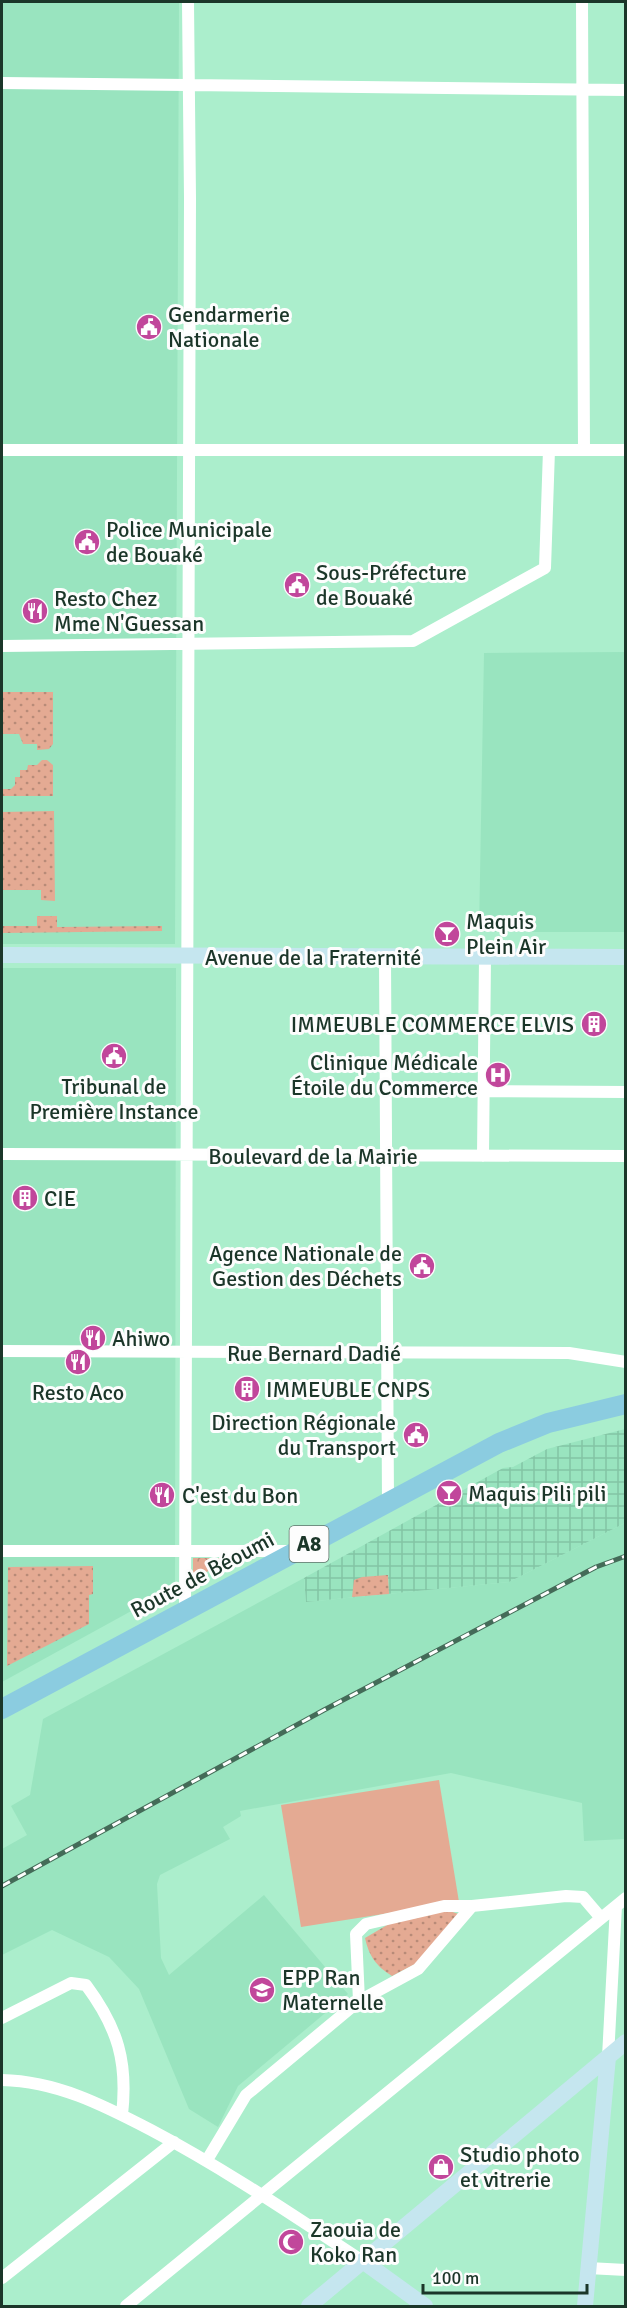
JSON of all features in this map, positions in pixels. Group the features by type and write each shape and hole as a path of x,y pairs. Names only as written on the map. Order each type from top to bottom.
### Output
{"main road":[{"name":"Route de Béoumi","path":"2,1709 499,1443 548,1423 626,1404"}],"street":[{"path":"185,1610 189,450 188,2"},
{"path":"582,2 584,450"},
{"path":"2,83 626,90"},
{"path":"2,450 626,450"},
{"path":"2,646 188,645 419,639 493,595 545,568 549,450"},
{"name":"Avenue de la Fraternité","path":"2,955 626,957"},
{"path":"386,957 388,1502"},
{"path":"483,1156 484,957"},
{"path":"483,1091 626,1092"},
{"name":"Boulevard de la Mairie","path":"2,1154 626,1156"},
{"name":"Rue Bernard Dadié","path":"2,1351 570,1353 626,1362"},
{"path":"2,1551 296,1551"},
{"path":"359,2001 356,1934 366,1924 444,1906 472,1906 566,1896 582,1897 601,1918"},
{"path":"126,2307 621,1902"},
{"path":"585,2307 621,1902"},
{"path":"207,2160 246,2095 359,2001 418,1969 472,1906"},
{"path":"2,2018 71,1983 86,1985 100,2004 119,2047 126,2083 122,2115"},
{"path":"309,2307 626,2042"},
{"path":"2,2080 38,2084 93,2100 174,2142 207,2160 364,2262 425,2307"},
{"path":"2,2278 174,2142"},
{"path":"588,2268 626,2270"}],"shaded area":[{"path":"2,2 179,2 175,944 2,944"},
{"path":"625,652 625,932 479,932 484,653"},
{"path":"2,968 176,968 175,1587 2,1682"},
{"path":"625,1429 625,1523 509,1582 306,1602 304,1578 503,1468 513,1467 547,1449"},
{"path":"625,1523 625,1839 584,1841 582,1803 451,1773 240,1811 241,1816 223,1827 230,1839 160,1875 157,1884 161,1958 169,1975 264,1895 348,1994 238,2086 218,2127 189,2109 139,1989 109,1957 52,1930 2,1955 2,1849 27,1835 11,1806 30,1795 43,1719 304,1578 306,1602 509,1582"}],"green space":[{"path":"2,692 53,692 53,744 49,749 37,750 37,744 23,744 19,734 2,734"},
{"path":"42,760 47,760 53,765 53,796 2,796 2,789 11,789 15,785 15,777 20,777 20,770 27,770 28,765 37,765"},
{"path":"54,811 55,901 41,900 41,890 2,890 2,812"},
{"path":"37,916 57,916 57,927 162,926 162,931 2,933 2,926 37,926"},
{"path":"193,1558 234,1558 193,1579"},
{"path":"93,1566 93,1594 89,1595 89,1624 7,1666 8,1567"},
{"path":"388,1575 389,1594 352,1597 354,1580 362,1577"},
{"path":"439,1780 459,1902 301,1927 281,1805"},
{"path":"444,1909 464,1916 423,1960 392,1976 374,1960 365,1938 399,1918"}],"railway":[{"path":"2,1886 324,1710 596,1567 626,1556"}],"place":[{"name":"Gendarmerie Nationale","path":"149,327"},
{"name":"Police Municipale de Bouaké","path":"87,542"},
{"name":"Sous-Préfecture de Bouaké","path":"297,585"},
{"name":"Resto Chez Mme N'Guessan","path":"35,611"},
{"name":"Maquis Plein Air","path":"447,934"},
{"name":"IMMEUBLE COMMERCE ELVIS","path":"594,1024"},
{"name":"Tribunal de Première Instance","path":"114,1056"},
{"name":"Clinique Médicale Étoile du Commerce","path":"498,1075"},
{"name":"CIE","path":"25,1198"},
{"name":"Agence Nationale de Gestion des Déchets","path":"422,1266"},
{"name":"Ahiwo","path":"93,1338"},
{"name":"Resto Aco","path":"78,1362"},
{"name":"IMMEUBLE CNPS","path":"247,1389"},
{"name":"Direction Régionale du Transport","path":"416,1435"},
{"name":"Maquis Pili pili","path":"449,1493"},
{"name":"C'est du Bon","path":"162,1495"},
{"name":"EPP Ran Maternelle","path":"262,1990"},
{"name":"Studio photo et vitrerie","path":"441,2167"},
{"name":"Zaouia de Koko Ran","path":"291,2242"}]}
